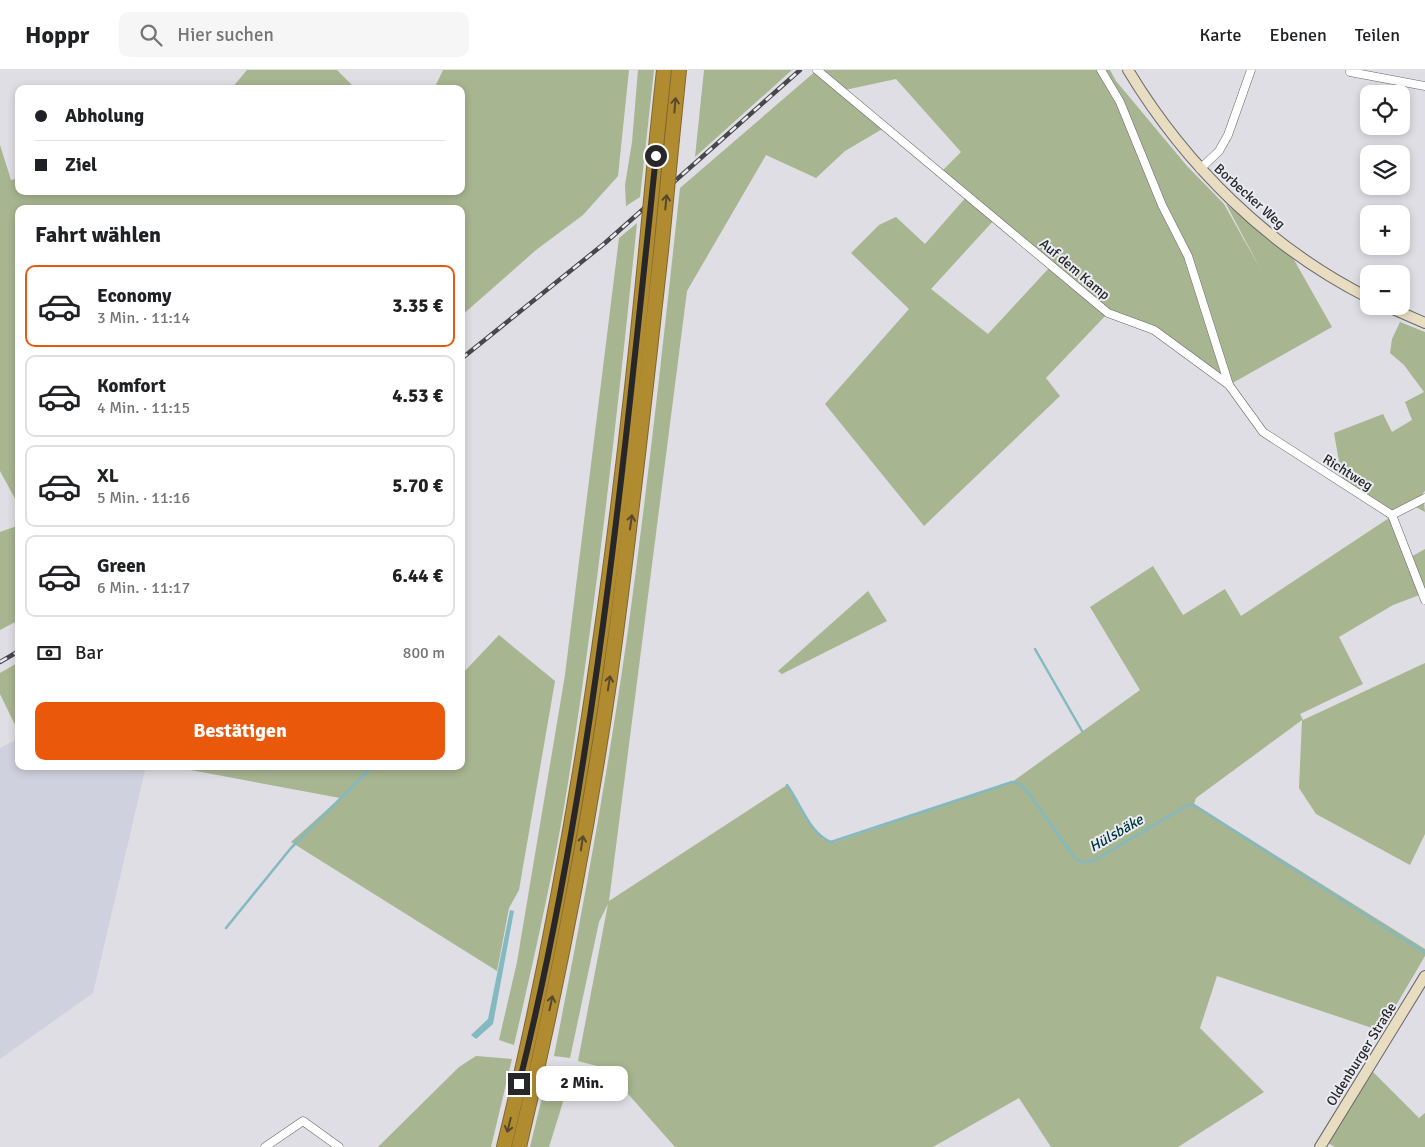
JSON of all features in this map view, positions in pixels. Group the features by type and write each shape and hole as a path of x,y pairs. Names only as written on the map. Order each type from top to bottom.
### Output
{"highway":[{"path":"504,1147 531,1032 579,784 595,678 619,502 664,70"},
{"path":"519,1147 574,890 609,679 633,503 679,70"}],"street":[{"name":"Auf dem Kamp","path":"817,70 1108,313 1154,330 1229,385"},
{"path":"1101,70 1120,102 1162,205 1188,256 1229,385"},
{"name":"Borbecker Weg","path":"1128,70 1176,141 1235,205 1281,243 1318,269 1360,293"},
{"path":"1200,169 1219,151 1228,136 1252,70"},
{"path":"1350,72 1425,86"},
{"path":"1407,315 1425,323"},
{"name":"Richtweg","path":"1229,385 1263,432 1392,515"},
{"path":"1425,498 1392,515 1425,600"},
{"name":"Oldenburger Straße","path":"1320,1147 1425,976"},
{"path":"265,1147 303,1121 339,1147"}],"shaded area":[{"path":"15,740 15,770 145,770 93,993 0,1059 0,748"}],"green space":[{"path":"247,70 337,70 352,85 234,85"},
{"path":"443,70 629,70 618,176 583,215 536,250 465,312 465,205 15,205 15,499 0,471 0,145 11,180 15,179 15,195 465,195 465,85 436,85"},
{"path":"638,70 654,70 640,197 626,206 625,185 632,142"},
{"path":"704,70 792,70 695,157"},
{"path":"817,70 1110,70 1116,81 1187,166 1224,204 1261,270 1226,204 1293,258 1332,327 1229,385 1154,330 1108,313 1046,378 1060,396 924,526 825,404 909,309 851,253 879,225 896,217 925,244 967,196 995,219 931,289 988,334 1049,268 1101,307 1053,263 941,172 961,152 896,79 840,91 884,128 845,151 816,178 766,155 687,291 609,901 787,785 815,830 823,839 835,842 1012,782 1140,690 1090,607 1153,566 1183,615 1225,589 1241,616 1392,516 1409,558 1425,549 1425,600 1422,594 1393,605 1339,637 1363,684 1300,714 1303,720 1425,663 1425,834 1410,865 1316,814 1299,788 1302,720 1196,798 1194,804 1425,949 1425,956 1381,1031 1217,976 1200,1028 1264,1092 1178,1147 1051,1147 1019,1098 933,1147 675,1147 629,1095 597,1066 578,1061 608,904 599,922 570,1058 554,1056 594,843 628,630 649,465 680,188"},
{"path":"637,223 606,503 579,713 556,849 514,1045 499,1040 517,962 565,675 619,238"},
{"path":"1400,322 1425,332 1425,491 1423,493 1425,512 1412,505 1392,516 1343,484 1334,433 1383,414 1392,432 1412,420 1405,402 1424,392 1404,365 1390,353 1392,339"},
{"path":"15,527 15,622 0,630 0,532"},
{"path":"868,591 887,621 782,674 778,671"},
{"path":"499,635 555,681 519,890 509,908 497,971 291,842 340,798 190,770 465,770 465,671"},
{"path":"15,664 15,725 0,694 0,673"},
{"path":"476,1056 512,1059 491,1147 378,1147 459,1067"},
{"path":"549,1069 571,1076 549,1147 530,1147"},
{"path":"1373,1072 1419,1118 1425,1113 1425,1147 1335,1147 1328,1143"}],"water":[{"path":"510,910 514,911 493,1024 476,1039 471,1035 488,1019"}],"waterway":[{"path":"1035,649 1082,731"},
{"path":"226,928 291,848 369,770"},
{"name":"Hülsbäke","path":"787,785 811,825 823,838 831,842 1012,782 1021,785 1027,791 1074,857 1084,862 1095,860 1188,805 1194,805 1425,953"}],"railway":[{"path":"465,356 605,243 800,70"},
{"path":"0,662 15,653"}],"route":[{"path":"519,1084 560,888 579,784 595,678 619,502 656,156"}]}
